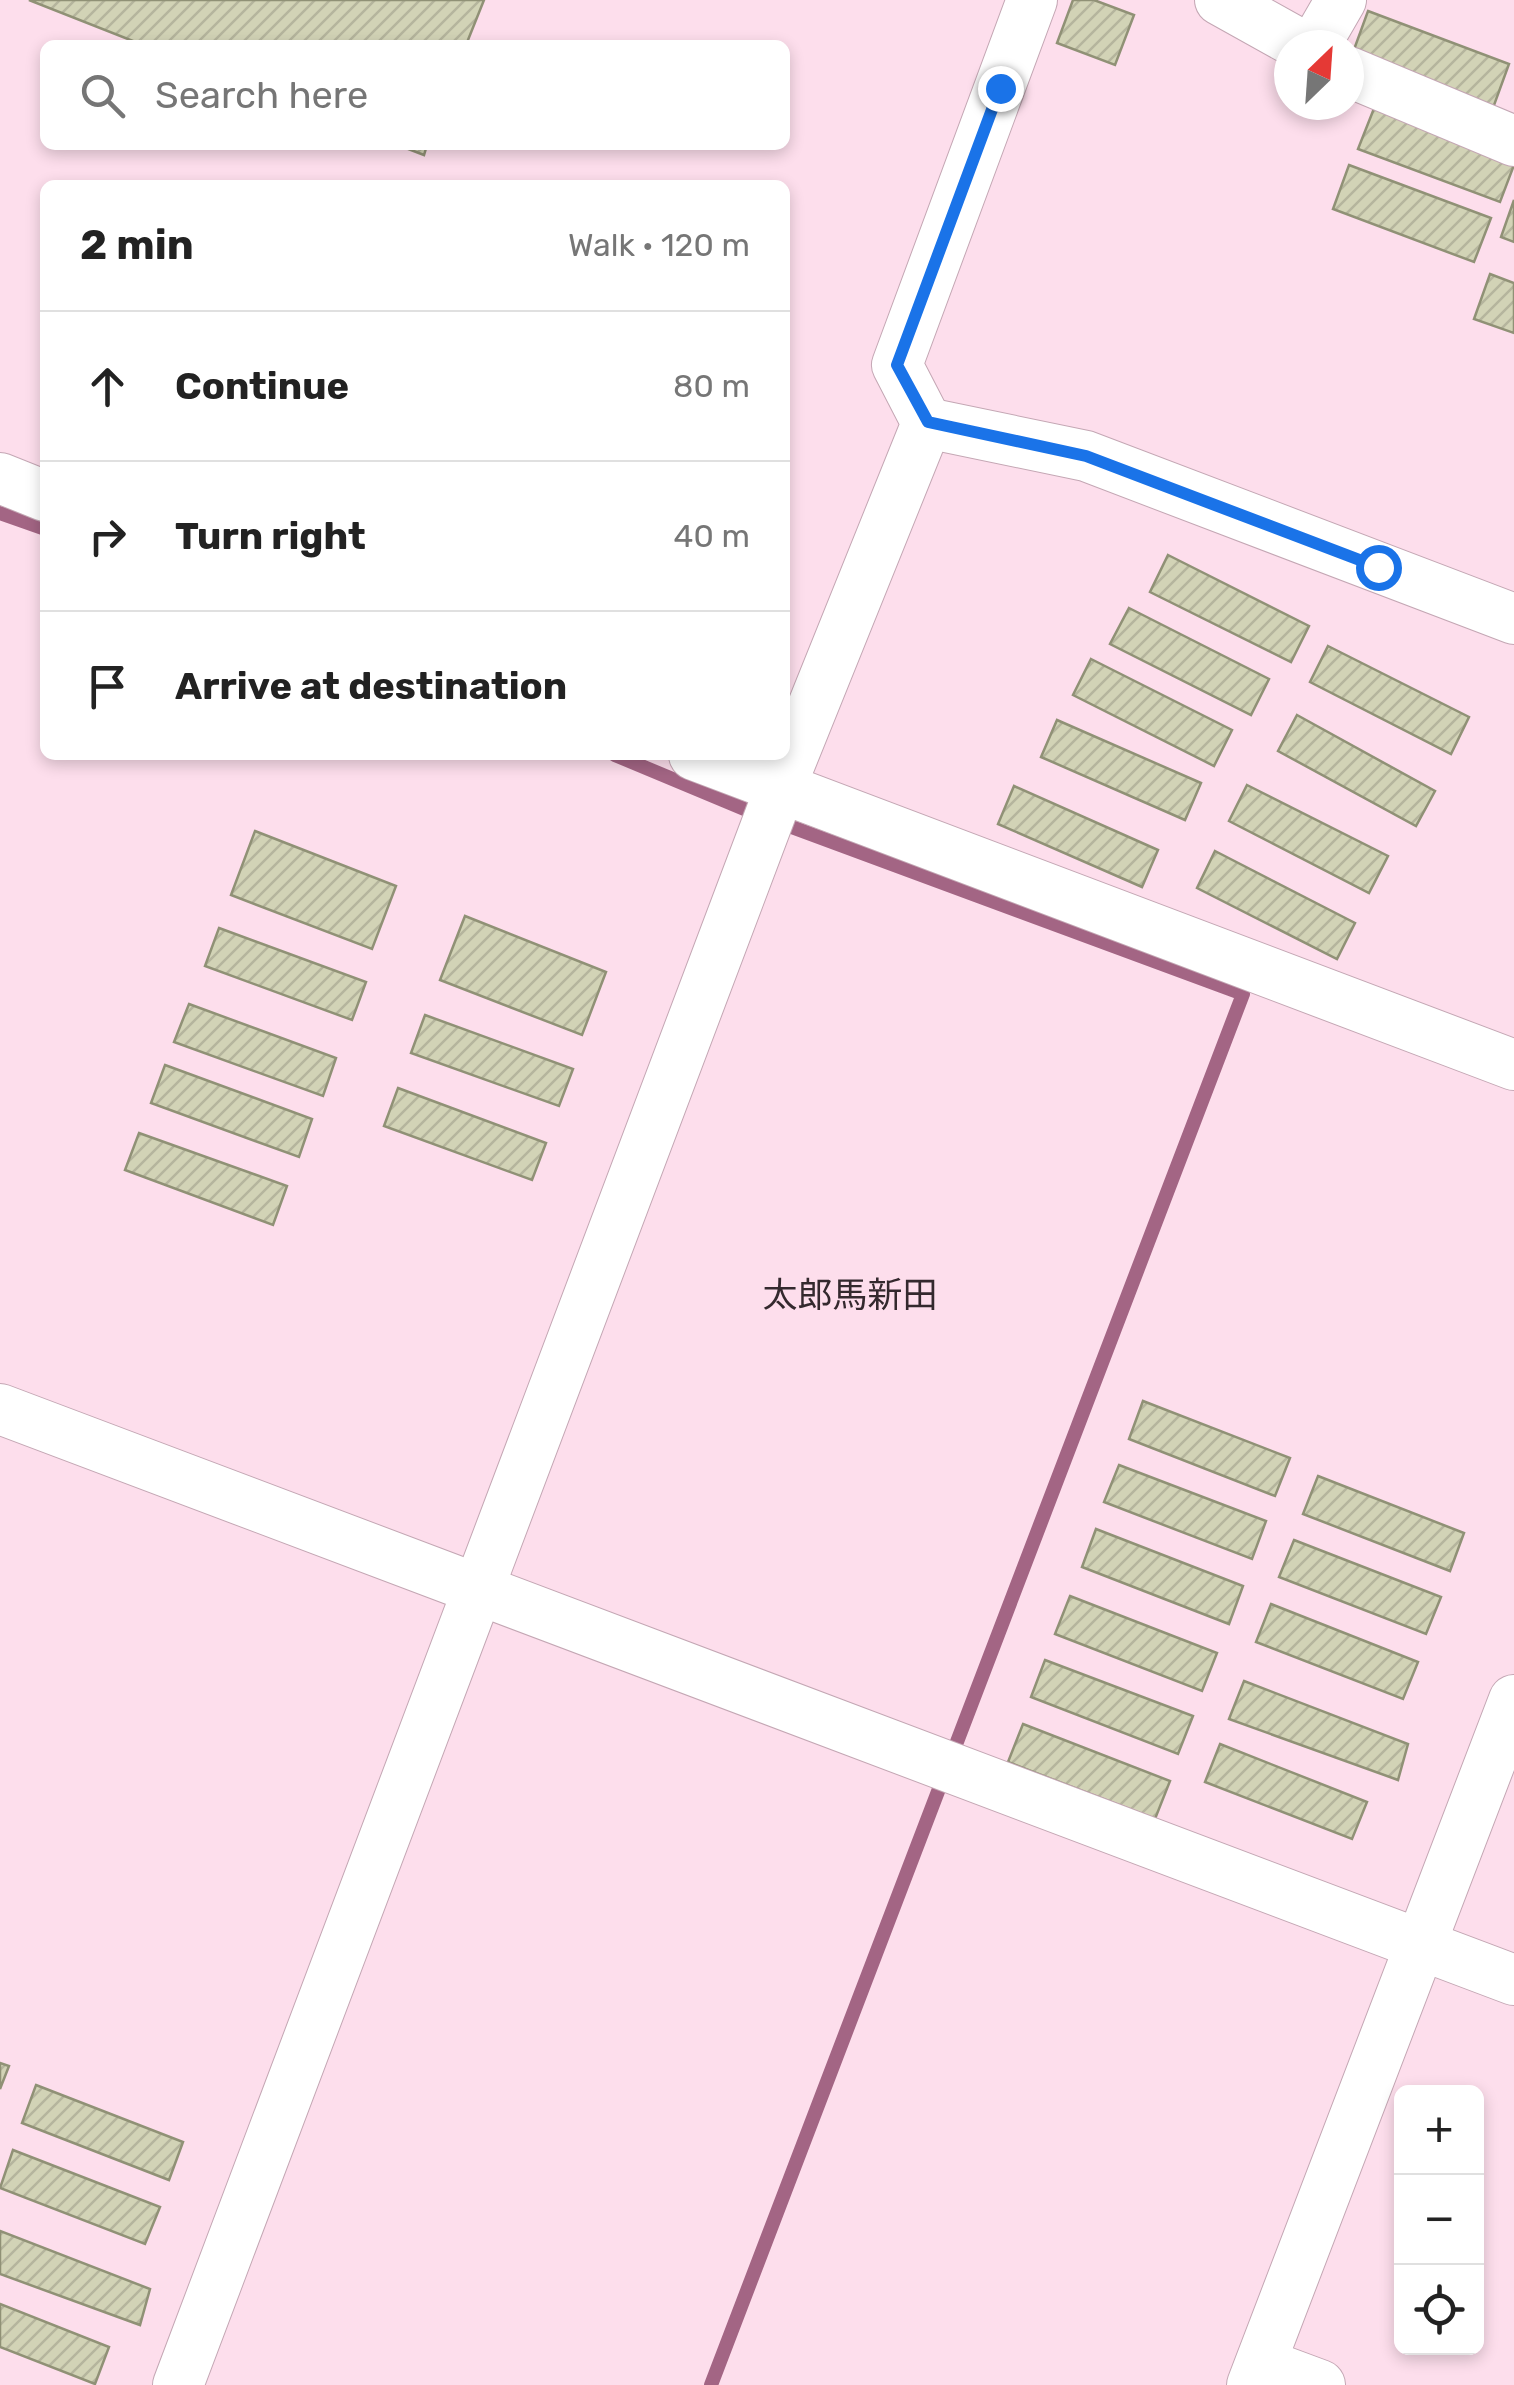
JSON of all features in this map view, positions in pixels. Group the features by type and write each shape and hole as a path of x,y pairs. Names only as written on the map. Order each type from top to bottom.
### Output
{"street":[{"path":"1032,0 897,365 928,422 1086,456 1514,619"},
{"path":"1220,0 1274,30"},
{"path":"1323,30 1340,0"},
{"path":"1364,78 1514,141"},
{"path":"178,2385 781,790 928,422"},
{"path":"0,478 40,494"},
{"path":"706,760 1514,1065"},
{"path":"0,1409 1514,1980"},
{"path":"1320,2385 1256,2374 1514,1700"}],"building":[{"path":"29,0 484,0 468,40 130,40"},
{"path":"1073,0 1094,0 1134,15 1115,65 1057,43"},
{"path":"1368,11 1509,64 1493,108 1364,60 1361,30"},
{"path":"1375,106 1514,165 1500,202 1358,149"},
{"path":"1349,165 1491,218 1474,262 1333,209"},
{"path":"1514,200 1514,242 1501,237"},
{"path":"1490,274 1514,283 1514,333 1474,319"},
{"path":"1168,555 1309,626 1291,662 1150,592"},
{"path":"1129,608 1269,679 1251,715 1110,644"},
{"path":"1328,646 1469,717 1451,754 1310,682"},
{"path":"1091,659 1232,730 1214,766 1073,695"},
{"path":"1297,715 1435,791 1416,826 1278,751"},
{"path":"1057,720 1201,783 1185,820 1041,757"},
{"path":"1247,785 1388,856 1369,893 1229,821"},
{"path":"1014,786 1158,850 1142,887 998,824"},
{"path":"255,831 396,886 372,949 231,895"},
{"path":"1215,851 1355,923 1337,959 1197,888"},
{"path":"465,916 606,972 582,1035 440,980"},
{"path":"219,928 366,982 352,1020 205,966"},
{"path":"189,1004 336,1058 323,1096 174,1042"},
{"path":"425,1015 573,1069 559,1106 411,1053"},
{"path":"165,1065 312,1119 299,1157 151,1103"},
{"path":"398,1088 546,1143 532,1180 384,1126"},
{"path":"139,1133 287,1186 273,1225 125,1170"},
{"path":"1143,1401 1290,1458 1275,1496 1129,1439"},
{"path":"1119,1465 1266,1521 1252,1559 1104,1502"},
{"path":"1318,1476 1464,1533 1450,1571 1303,1514"},
{"path":"1096,1529 1243,1586 1229,1624 1082,1567"},
{"path":"1294,1540 1441,1597 1426,1634 1279,1577"},
{"path":"1070,1596 1217,1653 1202,1691 1055,1634"},
{"path":"1271,1604 1418,1662 1403,1699 1256,1642"},
{"path":"1045,1660 1193,1716 1178,1754 1031,1697"},
{"path":"1244,1681 1408,1744 1398,1780 1229,1719"},
{"path":"1023,1724 1170,1781 1155,1819 1008,1762"},
{"path":"1220,1744 1367,1802 1352,1839 1205,1782"},
{"path":"0,2063 9,2066 0,2089"},
{"path":"36,2085 183,2142 169,2180 22,2123"},
{"path":"13,2150 160,2207 145,2244 0,2188"},
{"path":"0,2231 150,2289 140,2325 0,2274"},
{"path":"0,2304 109,2347 95,2384 0,2347"}],"waterway":[{"path":"0,513 40,527"},
{"path":"627,760 754,813 1243,994 711,2385"}],"district":[{"name":"太郎馬新田","path":"850,1295"}],"route":[{"path":"1000,88 897,365 928,422 1086,456 1378,567"}]}
